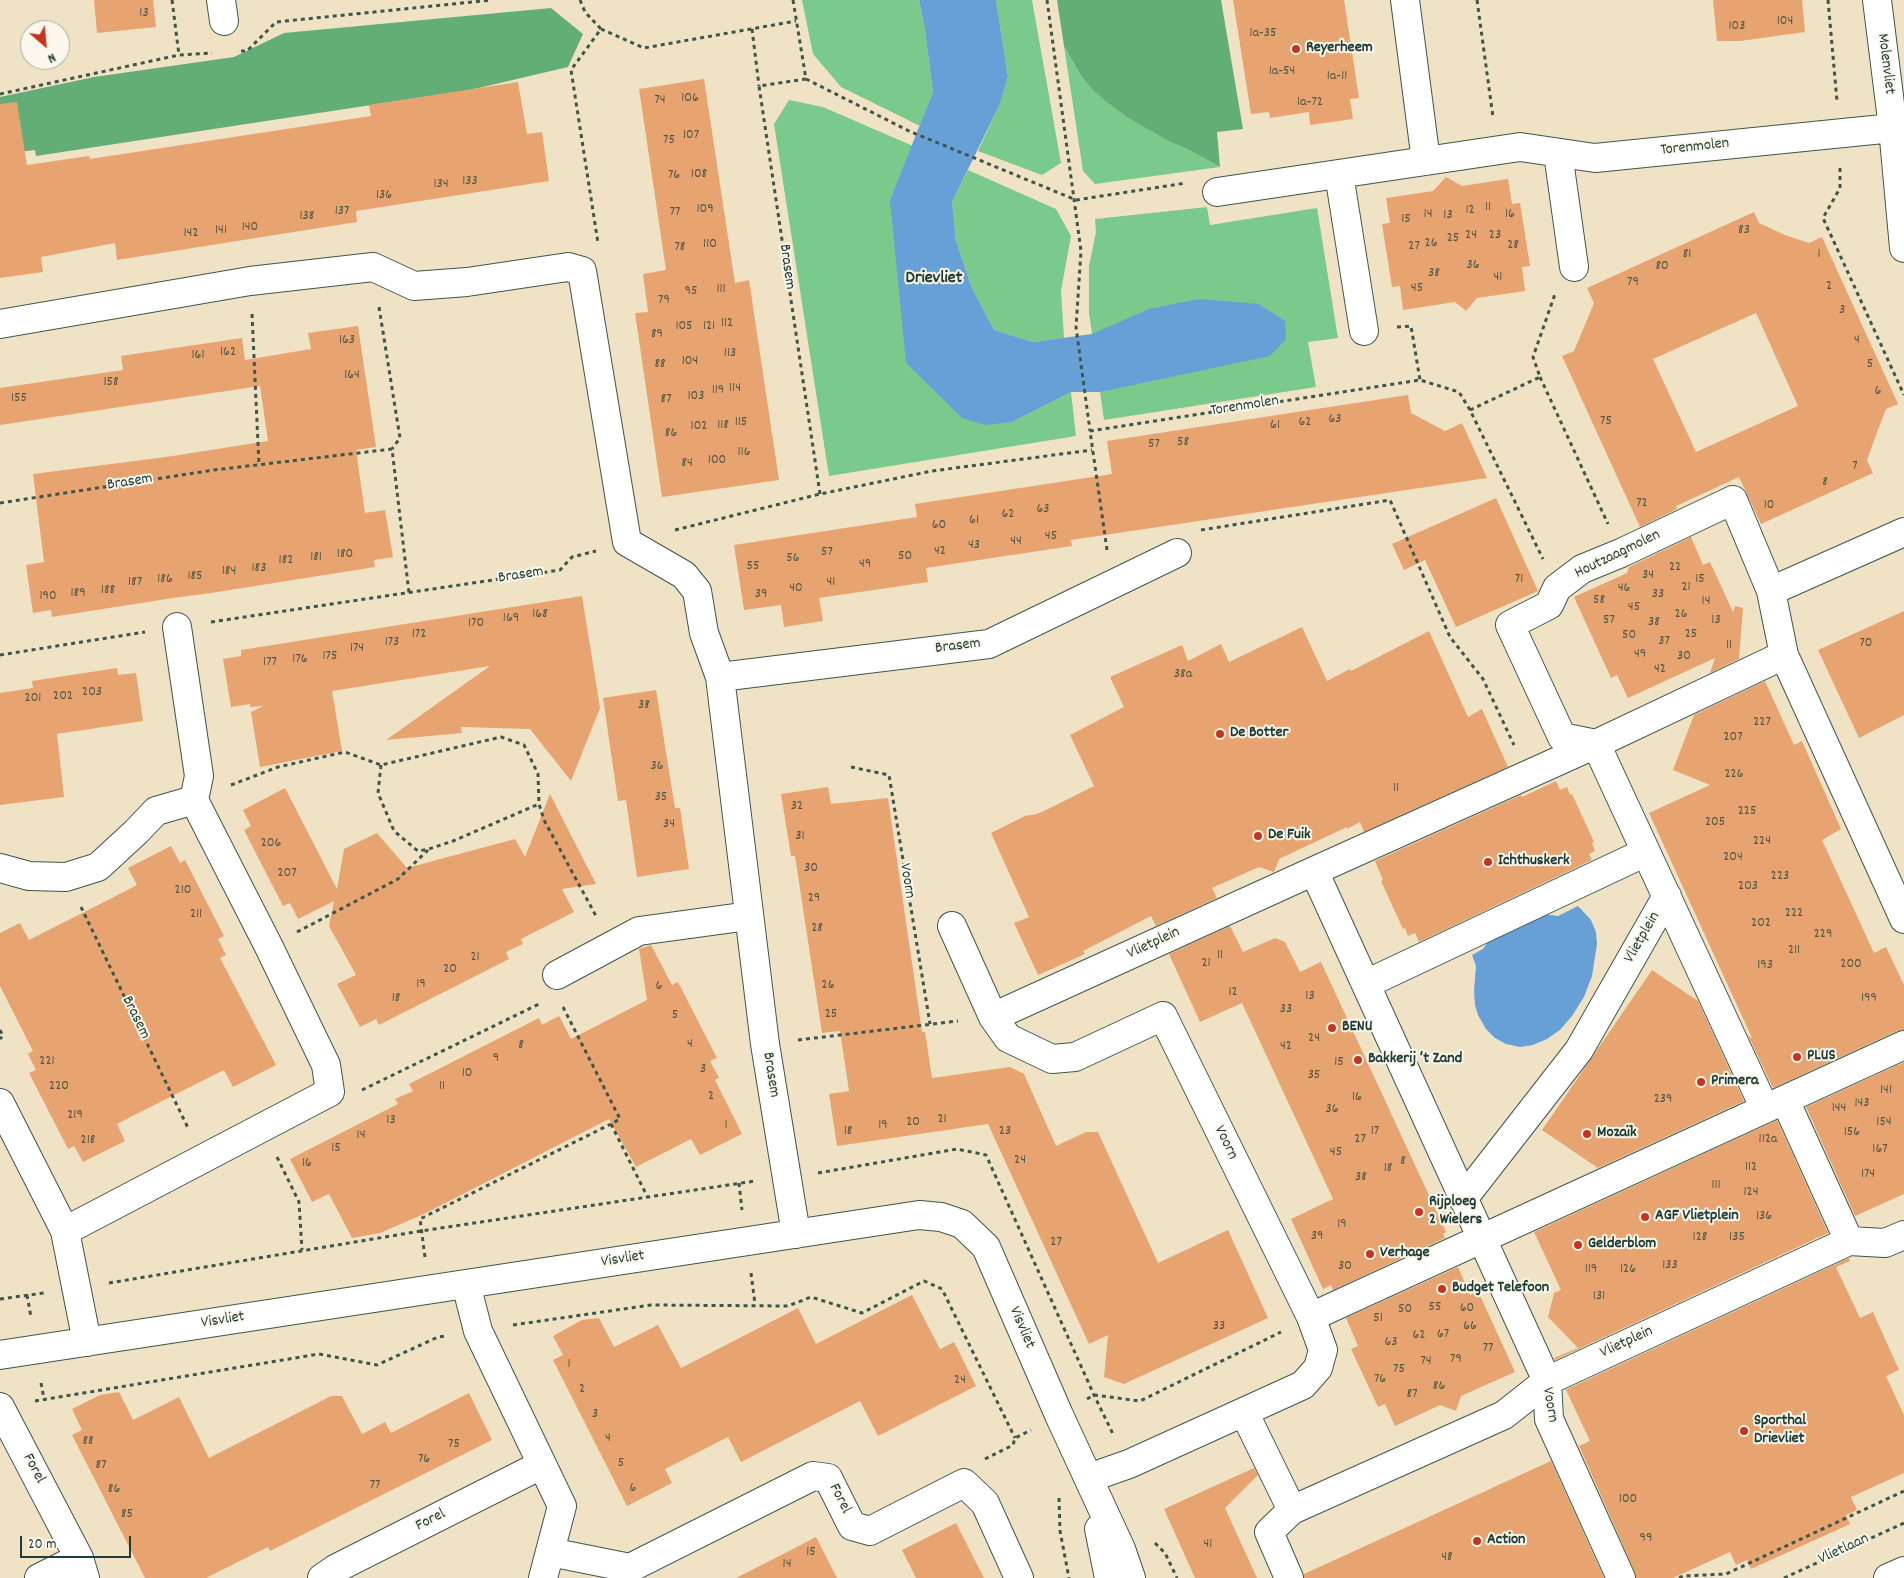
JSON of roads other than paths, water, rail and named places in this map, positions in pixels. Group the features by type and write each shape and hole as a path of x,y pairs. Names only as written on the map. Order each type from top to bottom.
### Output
{"street":[{"path":"1405,0 1426,161"},
{"name":"Molenvliet","path":"1877,0 1893,128 1904,248"},
{"name":"Torenmolen","path":"1217,192 1520,147 1595,158 1893,128"},
{"path":"1558,153 1574,266"},
{"path":"1339,174 1364,330"},
{"name":"Brasem","path":"0,324 250,281 373,267 414,286 467,282 568,267 582,270 626,542 684,575 697,591 704,633 720,677 765,1044 796,1234"},
{"name":"Houtzaagmolen","path":"1596,744 1562,737 1510,625 1549,605 1558,588 1582,569 1621,553 1733,500 1771,591 1784,655 1904,919"},
{"path":"1771,591 1904,532"},
{"name":"Brasem","path":"720,677 989,644 1177,553"},
{"path":"65,1231 330,1092 326,1065 269,947 194,800 199,776 178,632"},
{"path":"1596,744 1784,655"},
{"name":"Vlietplein","path":"993,1018 1596,744 1667,896 1775,1104 1849,1241"},
{"path":"0,868 29,876 66,877 98,866 156,811 194,800"},
{"path":"1366,984 1646,852"},
{"path":"1314,871 1547,1381"},
{"name":"Vlietplein","path":"1463,1199 1580,1050 1667,896"},
{"path":"557,985 612,945 639,931 749,916"},
{"name":"Voorn","path":"952,926 993,1018 1008,1038 1052,1059 1075,1057 1163,1016 1311,1317 1323,1350 1318,1368 1303,1385 1129,1464 1089,1478"},
{"path":"1311,1317 1904,1045"},
{"path":"0,1103 65,1231 86,1342"},
{"name":"Visvliet","path":"0,1355 919,1215 941,1217 962,1224 986,1247 1059,1415 1121,1549 1131,1578"},
{"name":"Vlietplein","path":"1547,1381 1849,1241 1894,1239"},
{"path":"466,1284 478,1331 562,1506 543,1578"},
{"name":"Voorn","path":"1290,1578 1269,1532 1292,1510 1504,1415 1547,1381"},
{"name":"Voorn","path":"1547,1381 1549,1419 1622,1578"},
{"name":"Forel","path":"0,1407 82,1568 39,1578"},
{"path":"1244,1412 1292,1510"},
{"name":"Forel","path":"322,1578 541,1465"},
{"name":"Forel","path":"550,1552 630,1568 813,1476 828,1478 852,1526 870,1531 964,1483 985,1502 1019,1578"},
{"name":"Visvliet","path":"1089,1478 1109,1578"},
{"path":"1888,1578 1904,1571"}],"water":[{"path":"919,0 996,0 1008,77 1000,104 952,202 956,241 972,288 994,330 1033,342 1092,334 1149,309 1199,299 1259,304 1285,321 1286,339 1270,356 1100,392 1071,392 1012,422 985,425 962,418 906,363 890,200 933,92"},
{"path":"1578,906 1591,920 1596,932 1597,944 1592,976 1584,997 1560,1030 1547,1039 1533,1045 1520,1047 1506,1044 1495,1038 1486,1029 1475,1005 1476,966 1472,955 1483,949 1496,930 1535,913 1558,916"}],"place":[{"name":"Reyerheem","path":"1296,49"},
{"name":"De Botter","path":"1220,734"},
{"name":"De Fuik","path":"1258,836"},
{"name":"Ichthuskerk","path":"1488,862"},
{"name":"BENU","path":"1332,1028"},
{"name":"PLUS","path":"1797,1057"},
{"name":"Bakkerij ‘t Zand","path":"1358,1060"},
{"name":"Primera","path":"1701,1082"},
{"name":"Mozaïk","path":"1587,1134"},
{"name":"Rijploeg 2 Wielers","path":"1419,1212"},
{"name":"AGF Vlietplein","path":"1645,1217"},
{"name":"Gelderblom","path":"1578,1245"},
{"name":"Verhage","path":"1370,1254"},
{"name":"Budget Telefoon","path":"1442,1289"},
{"name":"Sporthal Drievliet","path":"1744,1431"},
{"name":"Action","path":"1477,1541"}],"district":[{"name":"Drievliet","path":"934,280"}]}
